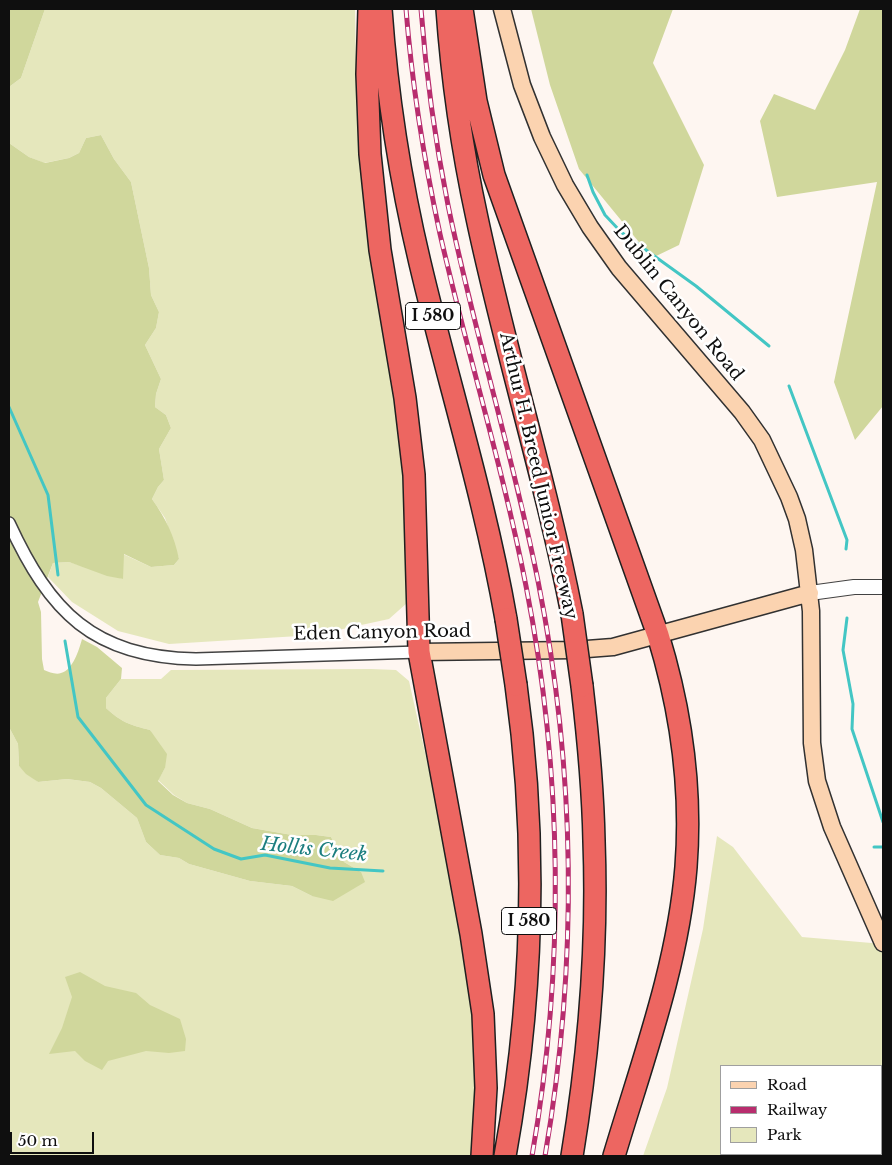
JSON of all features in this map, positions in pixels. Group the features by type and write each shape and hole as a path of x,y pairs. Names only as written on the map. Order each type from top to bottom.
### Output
{"highway":[{"path":"369,9 367,74 370,154 380,250 404,398 414,475 419,652 473,941 481,995 486,1070 482,1156"},
{"name":"I 580","path":"380,9 391,111 409,212 424,280 490,539 506,619 523,738 528,806 529,928 521,1049 505,1156"},
{"name":"Arthur H. Breed Junior Freeway","path":"447,9 459,123 475,211 549,506 572,614 582,686 592,784 595,915 588,1038 572,1156"},
{"path":"462,9 476,101 494,175 658,636 672,688 682,748 687,806 686,868 678,924 663,991 614,1156"}],"main road":[{"name":"Dublin Canyon Road","path":"502,9 522,85 542,137 565,184 585,218 619,268 742,412 762,440 784,485 795,514 804,550 810,593 813,640 812,743 817,781 832,827 883,944"},
{"name":"Eden Canyon Road","path":"419,652 589,650 613,647 810,593"}],"street":[{"name":"Eden Canyon Road","path":"9,523 35,574 61,608 96,634 134,651 162,657 196,659 419,652"},
{"path":"810,593 854,587 883,587"}],"green space":[{"path":"9,9 45,9 21,78 9,87"},
{"path":"45,9 355,9 357,121 364,198 380,313 397,411 407,532 407,603 389,619 315,635 169,644 118,631 72,602 48,577 53,563 69,562 123,579 123,554 151,567 174,565 179,559 165,518 152,499 164,480 159,449 171,428 166,415 155,407 156,394 161,379 145,345 156,328 159,312 151,295 149,268 131,182 114,159 101,135 86,138 79,153 69,158 44,163 29,157 9,143 9,87 21,78"},
{"path":"531,9 673,9 653,63 704,165 679,245 652,258 579,169 550,85"},
{"path":"860,9 883,9 883,406 855,440 834,382 877,182 777,197 760,121 774,94 815,110 845,50"},
{"path":"101,135 114,159 131,182 149,268 151,295 159,312 156,328 145,345 161,379 156,394 155,407 166,415 171,428 159,449 164,480 152,499 169,528 179,559 174,565 151,567 124,554 123,579 107,576 69,562 53,563 38,602 41,612 44,670 57,674 69,668 75,659 82,639 97,647 122,668 121,679 106,698 106,708 116,717 126,722 150,730 167,754 165,768 158,781 173,795 187,803 210,809 252,828 292,835 331,837 344,862 361,872 365,882 333,901 312,896 292,886 250,881 189,864 179,858 160,855 146,842 137,818 101,788 90,782 67,779 38,782 26,774 19,766 18,744 9,723 9,143 29,157 45,163 69,158 79,153 86,138"},
{"path":"171,670 396,670 409,681 454,882 477,1024 476,1156 9,1156 9,723 18,744 19,766 38,782 67,779 90,782 101,788 137,818 146,842 160,855 179,858 189,864 250,881 292,886 312,896 361,872 344,862 331,837 292,835 252,828 210,809 187,803 174,795 158,780 165,768 150,730 131,725 116,717 106,708 106,698 121,679 161,679"},
{"path":"717,836 733,847 802,937 883,944 883,1156 643,1156 667,1088 703,929"},
{"path":"80,972 105,986 136,993 150,1005 180,1019 186,1039 185,1051 169,1053 146,1051 108,1061 102,1070 85,1061 75,1051 49,1054 62,1028 72,997 65,977"}],"waterway":[{"path":"587,175 593,192 605,215 621,232 696,286 769,346"},
{"path":"789,386 847,540 846,549"},
{"name":"Hollis Creek","path":"9,407 48,495 58,575"},
{"path":"847,618 843,650 853,704 852,729 883,822"},
{"name":"Hollis Creek","path":"65,641 78,717 146,805 214,849 241,859 265,855 330,868 383,871"},
{"name":"Hollis Creek","path":"874,847 883,847"}],"railway":[{"path":"406,9 415,94 434,206 517,542 538,657 547,728 553,799 554,943 543,1085 532,1156"},
{"path":"421,9 432,107 448,205 528,534 551,652 560,724 566,796 567,940 556,1084 545,1156"}]}
